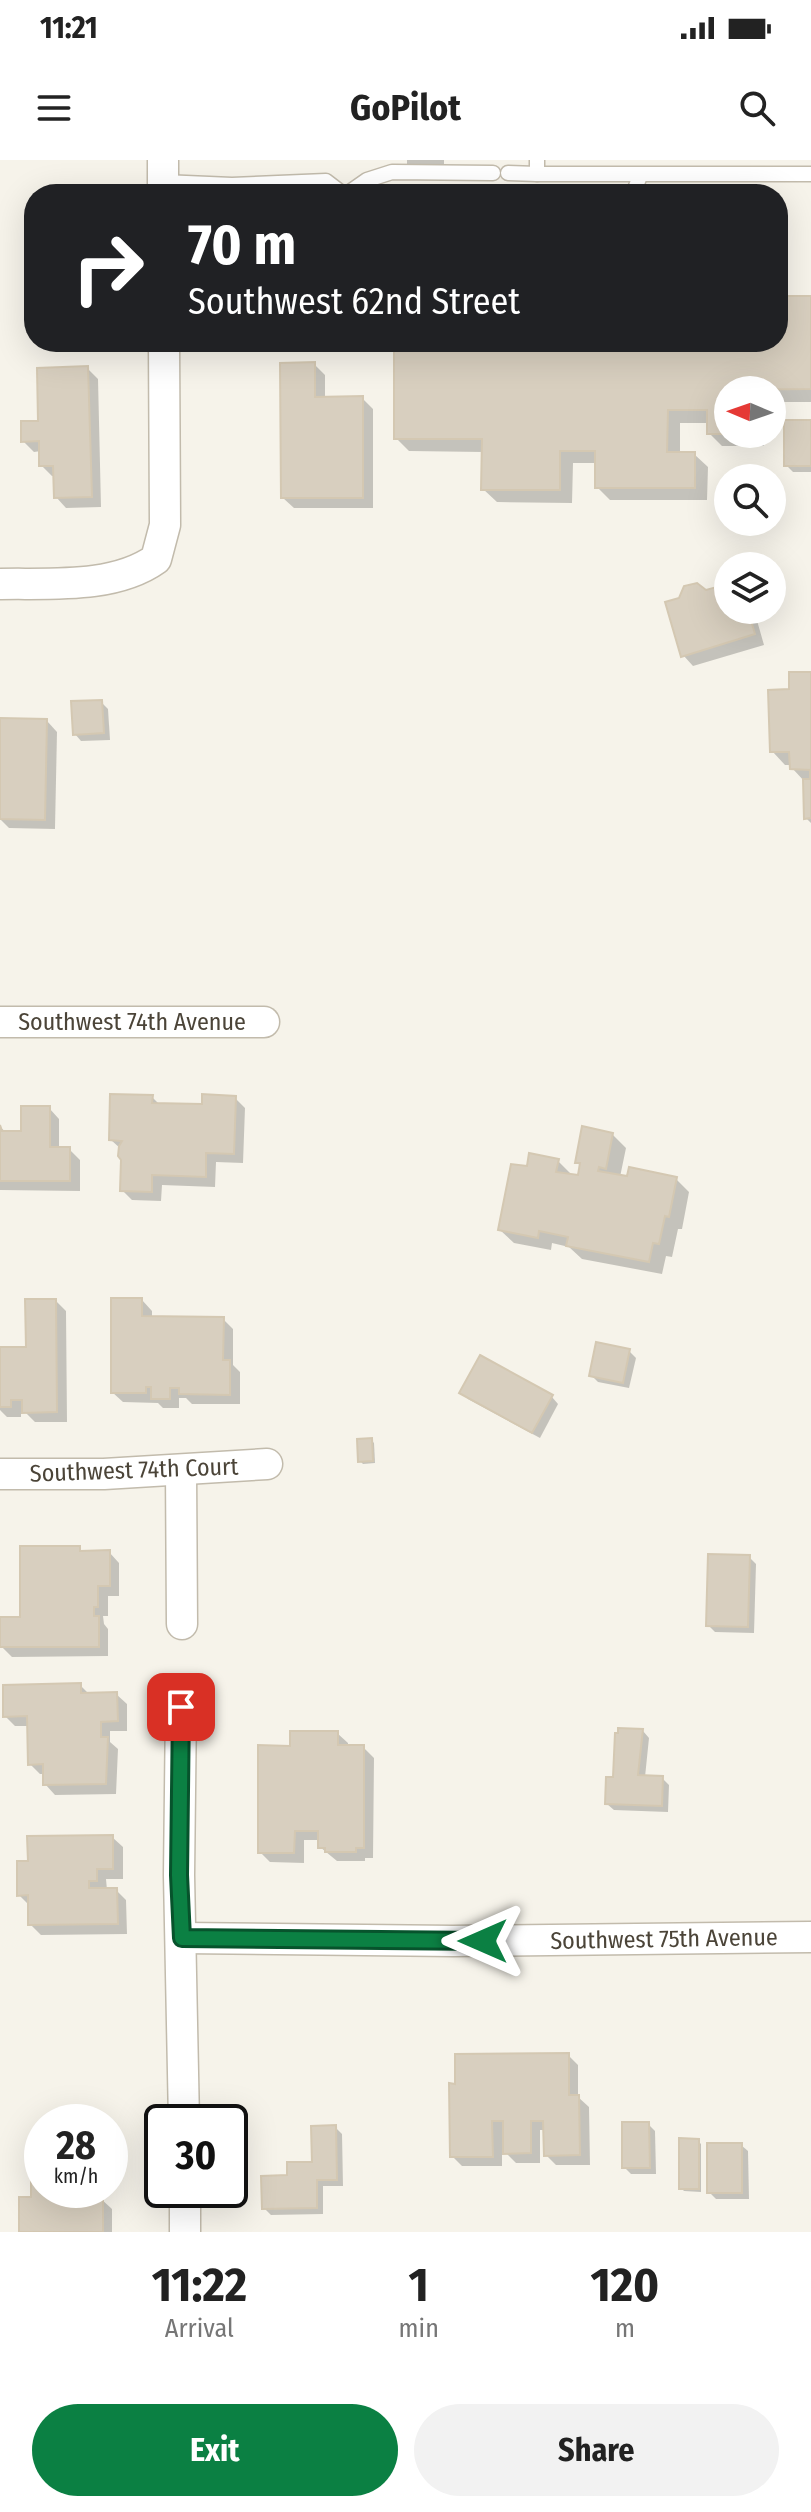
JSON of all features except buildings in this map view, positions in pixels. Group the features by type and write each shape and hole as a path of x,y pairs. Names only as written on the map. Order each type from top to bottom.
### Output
{"street":[{"path":"0,584 99,579 134,572 156,559 163,539 166,511 164,352"},
{"name":"Southwest 74th Avenue","path":"0,1022 264,1022"},
{"name":"Southwest 74th Court","path":"0,1474 181,1470 267,1464"},
{"path":"181,1470 182,1624"},
{"path":"181,1707 179,1875 184,2104"},
{"name":"Southwest 75th Avenue","path":"182,1938 453,1941 811,1937"},
{"path":"185,2208 185,2232"}],"lane":[{"path":"361,184 392,172 501,173 537,167 640,176 811,174"},
{"path":"637,184 640,176"},
{"path":"163,179 220,184"},
{"path":"256,184 326,181 330,184"}],"route":[{"path":"181,1707 179,1875 182,1938 483,1941"}]}
